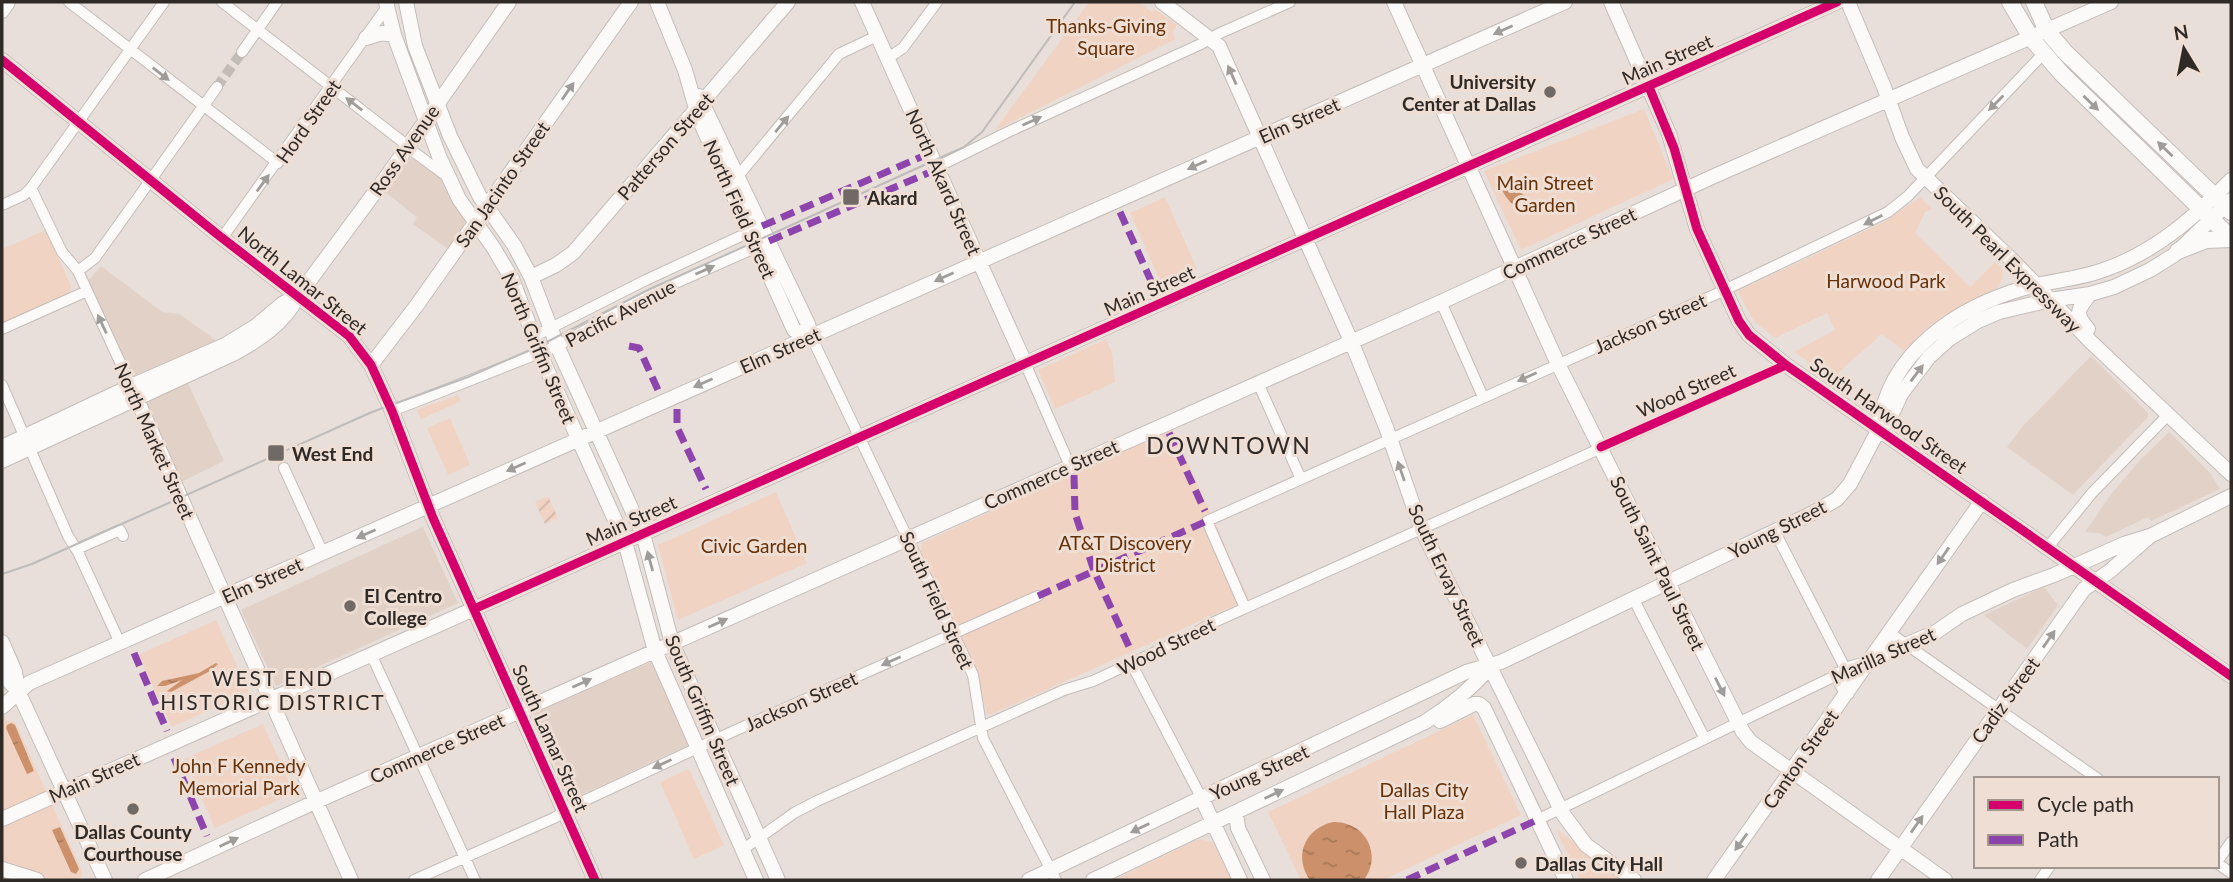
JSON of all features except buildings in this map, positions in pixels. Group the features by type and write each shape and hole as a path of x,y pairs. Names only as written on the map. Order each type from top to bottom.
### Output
{"main road":[{"path":"2,11 8,2"},
{"name":"North Griffin Street","path":"406,2 415,46 462,162 531,276 557,346 643,534"},
{"name":"Ross Avenue","path":"2,447 26,442 205,360 256,326 282,304 298,296 509,2"},
{"name":"San Jacinto Street","path":"371,365 476,223 631,2"},
{"name":"North Field Street","path":"657,2 699,106 763,244 808,324 811,336"},
{"name":"Patterson Street","path":"531,276 565,260 788,2"},
{"name":"North Akard Street","path":"862,2 1025,363"},
{"path":"1162,2 1210,38"},
{"name":"South Saint Paul Street","path":"1394,2 1558,364 1737,722 1751,742 1945,880"},
{"name":"Elm Street","path":"2,707 29,683 1565,2"},
{"name":"South Harwood Street","path":"1611,2 1674,148 1697,229 1745,331 1786,365 2230,673"},
{"name":"Main Street","path":"2,819 1838,2"},
{"name":"South Pearl Expressway","path":"1848,2 1913,162 1925,177 2231,474"},
{"path":"2010,2 2043,54 2231,238"},
{"path":"2034,2 2047,30 2065,52 2226,204"},
{"name":"Commerce Street","path":"145,880 1441,302 1686,189 2111,2"},
{"name":"North Griffin Street","path":"388,3 394,35 448,177 459,199 512,279 540,354 625,542"},
{"path":"366,38 382,33 394,35"},
{"name":"South Ervay Street","path":"1210,38 1219,46 1351,341 1390,438 1421,528 1559,808 1586,845 1634,880"},
{"name":"North Lamar Street","path":"2,60 222,238 349,336 371,365 474,610"},
{"name":"North Field Street","path":"699,106 738,176 756,229"},
{"path":"2226,204 2231,180"},
{"path":"2037,285 2086,275 2122,263 2226,204"},
{"path":"2050,300 2090,294 2138,276 2161,264 2178,251 2206,214"},
{"path":"2178,251 2206,240 2231,238"},
{"path":"2003,295 2010,284 2014,262"},
{"name":"Young Street","path":"1879,429 1882,404 1891,386 1912,355 1946,323 2003,295 2037,285"},
{"path":"2090,294 2079,308 2080,320 2099,341 2104,353"},
{"name":"Young Street","path":"1029,880 1053,875 1202,799 1466,672 1490,667 1815,512 1843,493 1856,475 1879,429 1890,418 1901,394 1929,357 1949,339 1978,321 1999,312 2050,300"},
{"name":"North Market Street","path":"133,392 351,880"},
{"name":"Ross Avenue","path":"2,461 26,442"},
{"name":"Marilla Street","path":"1869,661 1936,632 1962,614 2019,587 2150,536 2231,496"},
{"name":"Canton Street","path":"1714,880 1982,501"},
{"name":"South Griffin Street","path":"643,534 672,643 778,880"},
{"name":"Cadiz Street","path":"1878,880 2084,589 2150,536"},
{"name":"South Griffin Street","path":"625,542 655,651 756,880"},
{"name":"South Lamar Street","path":"474,610 595,880"},
{"path":"2,642 15,673 18,691 105,880"},
{"name":"Young Street","path":"1093,880 1400,736 1445,710 1490,667"},
{"path":"2,669 5,677 18,691"},
{"path":"1841,672 1847,693"},
{"path":"1400,736 1438,722 1474,704 1482,706 1566,880"},
{"path":"1202,799 1240,880"},
{"path":"1236,812 1238,828 1263,880"},
{"path":"2,869 37,880"}],"street":[{"path":"69,2 278,163"},
{"path":"2,205 24,195 31,188 163,2"},
{"path":"222,2 448,177"},
{"path":"242,52 277,2"},
{"path":"888,58 903,48 937,2"},
{"path":"937,167 1290,2"},
{"name":"Hord Street","path":"222,238 278,163 388,3"},
{"path":"738,176 839,54 877,36"},
{"name":"Jackson Street","path":"1245,608 1207,521 1724,290 1888,212 1908,196 2043,54"},
{"path":"78,271 95,258 217,87"},
{"name":"North Market Street","path":"31,188 62,252 78,271 133,392"},
{"name":"Pacific Avenue","path":"533,337 623,291 756,229"},
{"name":"Pacific Avenue","path":"391,411 540,354 653,293 763,244"},
{"path":"2,329 87,291"},
{"path":"1441,302 1483,397"},
{"name":"North Field Street","path":"811,336 860,437"},
{"path":"1025,363 1070,466"},
{"name":"Wood Street","path":"742,850 794,813 817,801 1064,690 1093,681 1245,608 1786,365"},
{"path":"1258,383 1301,479"},
{"path":"2,386 68,536 77,549 120,643"},
{"path":"2048,547 2092,493 2168,415"},
{"name":"South Field Street","path":"860,437 973,676 983,738 1053,875"},
{"path":"284,468 323,553"},
{"path":"77,549 120,530 123,537"},
{"path":"1775,532 1841,672"},
{"name":"Jackson Street","path":"414,880 714,740 1038,596"},
{"path":"1633,598 1704,737"},
{"path":"1890,633 2095,777"},
{"path":"371,654 475,880"},
{"name":"Marilla Street","path":"1536,820 1704,737 1869,661"},
{"path":"1131,663 1202,799"},
{"path":"2219,859 2231,842"}],"shaded area":[{"path":"409,159 414,159 440,178 465,221 464,227 448,249 413,224 417,217 385,192"},
{"path":"101,266 162,312 179,314 220,343 178,362 224,461 179,483 87,282"},
{"path":"2091,356 2148,413 2148,417 2073,495 2007,447 2023,426"},
{"path":"2169,432 2210,473 2220,489 2151,521 2148,517 2106,537 2099,533 2085,532 2112,493"},
{"name":"El Centro College","path":"423,527 458,603 276,686 241,610"},
{"path":"2044,587 2058,605 2027,649 1984,615"},
{"path":"651,662 689,745 570,800 533,713"}],"green space":[{"name":"Thanks-Giving Square","path":"1089,2 1138,2 1177,25 1173,32 1175,39 994,131"},
{"name":"Main Street Garden","path":"1644,109 1673,179 1521,250 1484,171"},
{"path":"1165,197 1197,269 1162,285 1130,213"},
{"name":"Harwood Park","path":"1920,197 1932,209 1925,212 1915,233 1970,287 1995,262 2003,274 1997,288 1943,316 1904,351 1882,334 1832,378 1794,352 1835,330 1827,313 1775,338 1754,321 1738,291 1884,222"},
{"path":"46,230 71,286 70,293 2,324 2,249"},
{"path":"1106,339 1112,353 1115,382 1055,409 1038,370"},
{"path":"458,395 461,401 421,419 417,410"},
{"path":"450,418 470,465 448,475 427,428"},
{"name":"AT&T Discovery District","path":"1173,429 1249,599 987,714 977,673 921,551 922,543"},
{"name":"Civic Garden","path":"776,492 807,563 678,620 658,545"},
{"path":"548,496 558,518 545,524 535,502"},
{"path":"216,620 249,692 172,727 138,655"},
{"path":"2,713 7,721 15,722 81,869 82,876 78,880 2,880"},
{"name":"Dallas City Hall Plaza","path":"1473,715 1521,815 1383,880 1364,880 1371,866 1371,847 1327,824 1316,829 1310,880 1301,880 1268,812"},
{"name":"John F Kennedy Memorial Park","path":"263,724 294,793 215,828 184,759"},
{"path":"689,769 724,845 694,859 660,782"},
{"path":"1556,829 1625,880 1580,880"},
{"path":"1199,839 1216,843 1233,880 1114,880"}],"water":[{"path":"1496,180 1528,197 1515,207"},
{"path":"218,664 210,671 171,692 167,691 182,680 157,686 162,681 199,673"},
{"path":"11,723 15,725 34,771 27,774 6,728"},
{"path":"1333,822 1354,827 1368,841 1372,860 1364,880 1310,880 1305,871 1302,853 1309,837 1323,825"},
{"path":"60,827 79,869 76,874 71,872 52,830"}],"tunnel":[{"path":"217,87 242,52"}],"tram line":[{"path":"2,574 32,564 372,412 468,377 537,347 646,291 964,147 982,132 1075,2"}],"marked path":[{"path":"762,226 921,157"},
{"path":"769,241 928,173"},
{"path":"1120,212 1156,292"},
{"path":"629,346 639,348 658,390"},
{"path":"677,409 677,427 706,489"},
{"path":"1169,433 1205,511"},
{"path":"1074,475 1075,513 1094,571 1131,651"},
{"path":"1038,596 1207,521"},
{"path":"134,653 167,731"},
{"path":"174,758 207,836"},
{"path":"1407,880 1537,820"}],"cycle path":[{"path":"474,609 1837,2"},
{"path":"2,60 217,234 349,336 371,365 392,411 433,518 595,880"},
{"path":"1649,87 1674,148 1697,229 1739,321 1749,335 1786,365 2231,676"},
{"path":"1601,447 1786,365"}],"place":[{"name":"University Center at Dallas","path":"1550,92"},
{"name":"Akard","path":"851,197"},
{"name":"West End","path":"276,453"},
{"name":"El Centro College","path":"350,606"},
{"name":"Dallas County Courthouse","path":"133,809"},
{"name":"Dallas City Hall","path":"1521,863"}],"district":[{"name":"DOWNTOWN","path":"1229,445"},
{"name":"WEST END HISTORIC DISTRICT","path":"273,689"}]}
